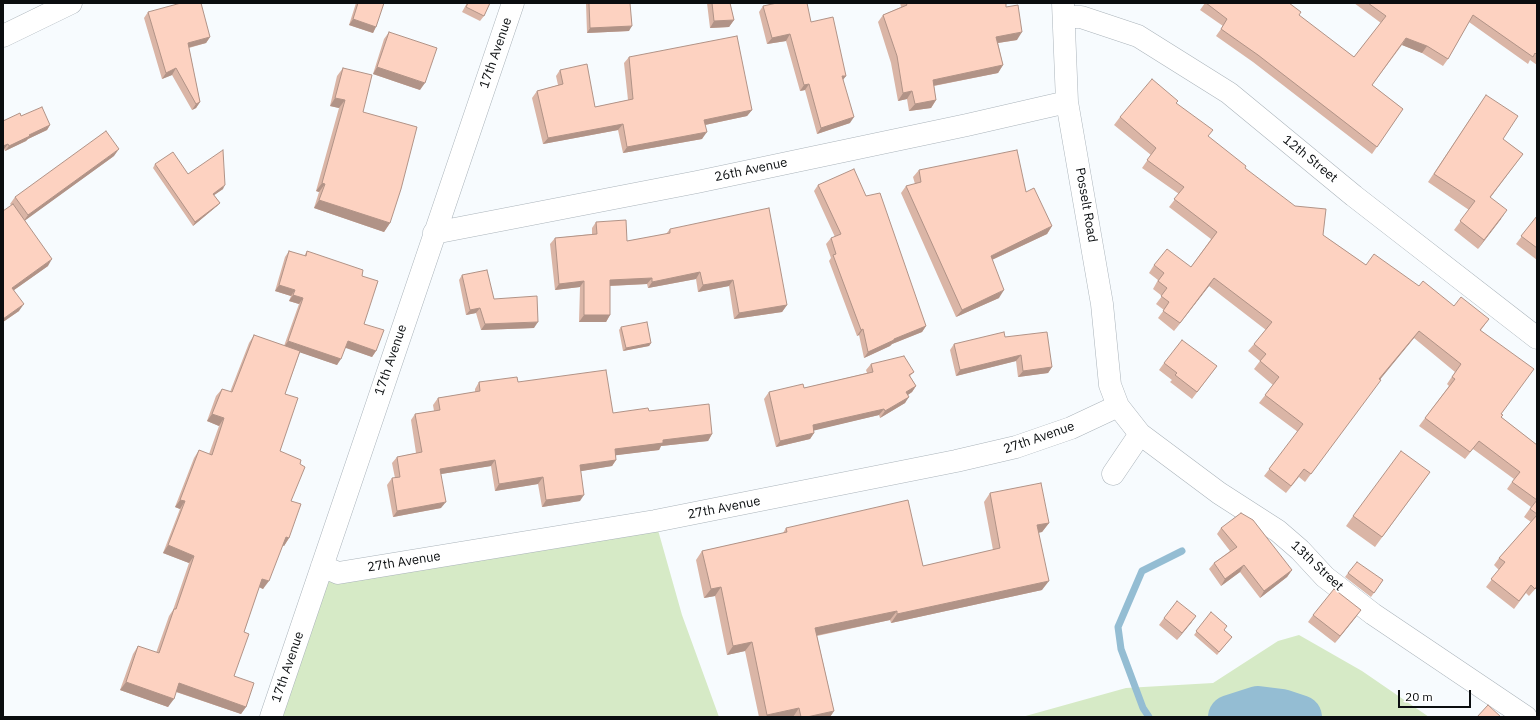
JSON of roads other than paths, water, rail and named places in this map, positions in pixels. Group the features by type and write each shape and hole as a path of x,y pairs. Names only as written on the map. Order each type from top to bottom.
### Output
{"street":[{"path":"3,36 71,3"},
{"name":"17th Avenue","path":"271,717 513,3"},
{"name":"Posselt Road","path":"1063,10 1067,102 1102,304 1110,385 1118,406"},
{"name":"12th Street","path":"1063,10 1138,36 1229,93 1354,196 1537,338"},
{"name":"26th Avenue","path":"434,233 774,166 967,126 1067,102"},
{"name":"13th Street","path":"1118,406 1140,434 1219,493 1278,531 1300,550 1325,577 1373,614 1526,717"},
{"name":"27th Avenue","path":"322,566 338,573 647,523 956,461 1016,447 1072,428 1118,406"},
{"path":"1113,474 1140,434"}],"waterway":[{"path":"1149,717 1143,708 1121,649 1118,627 1142,571 1182,551"},
{"path":"1230,717 1258,708 1282,711 1300,717"}]}
